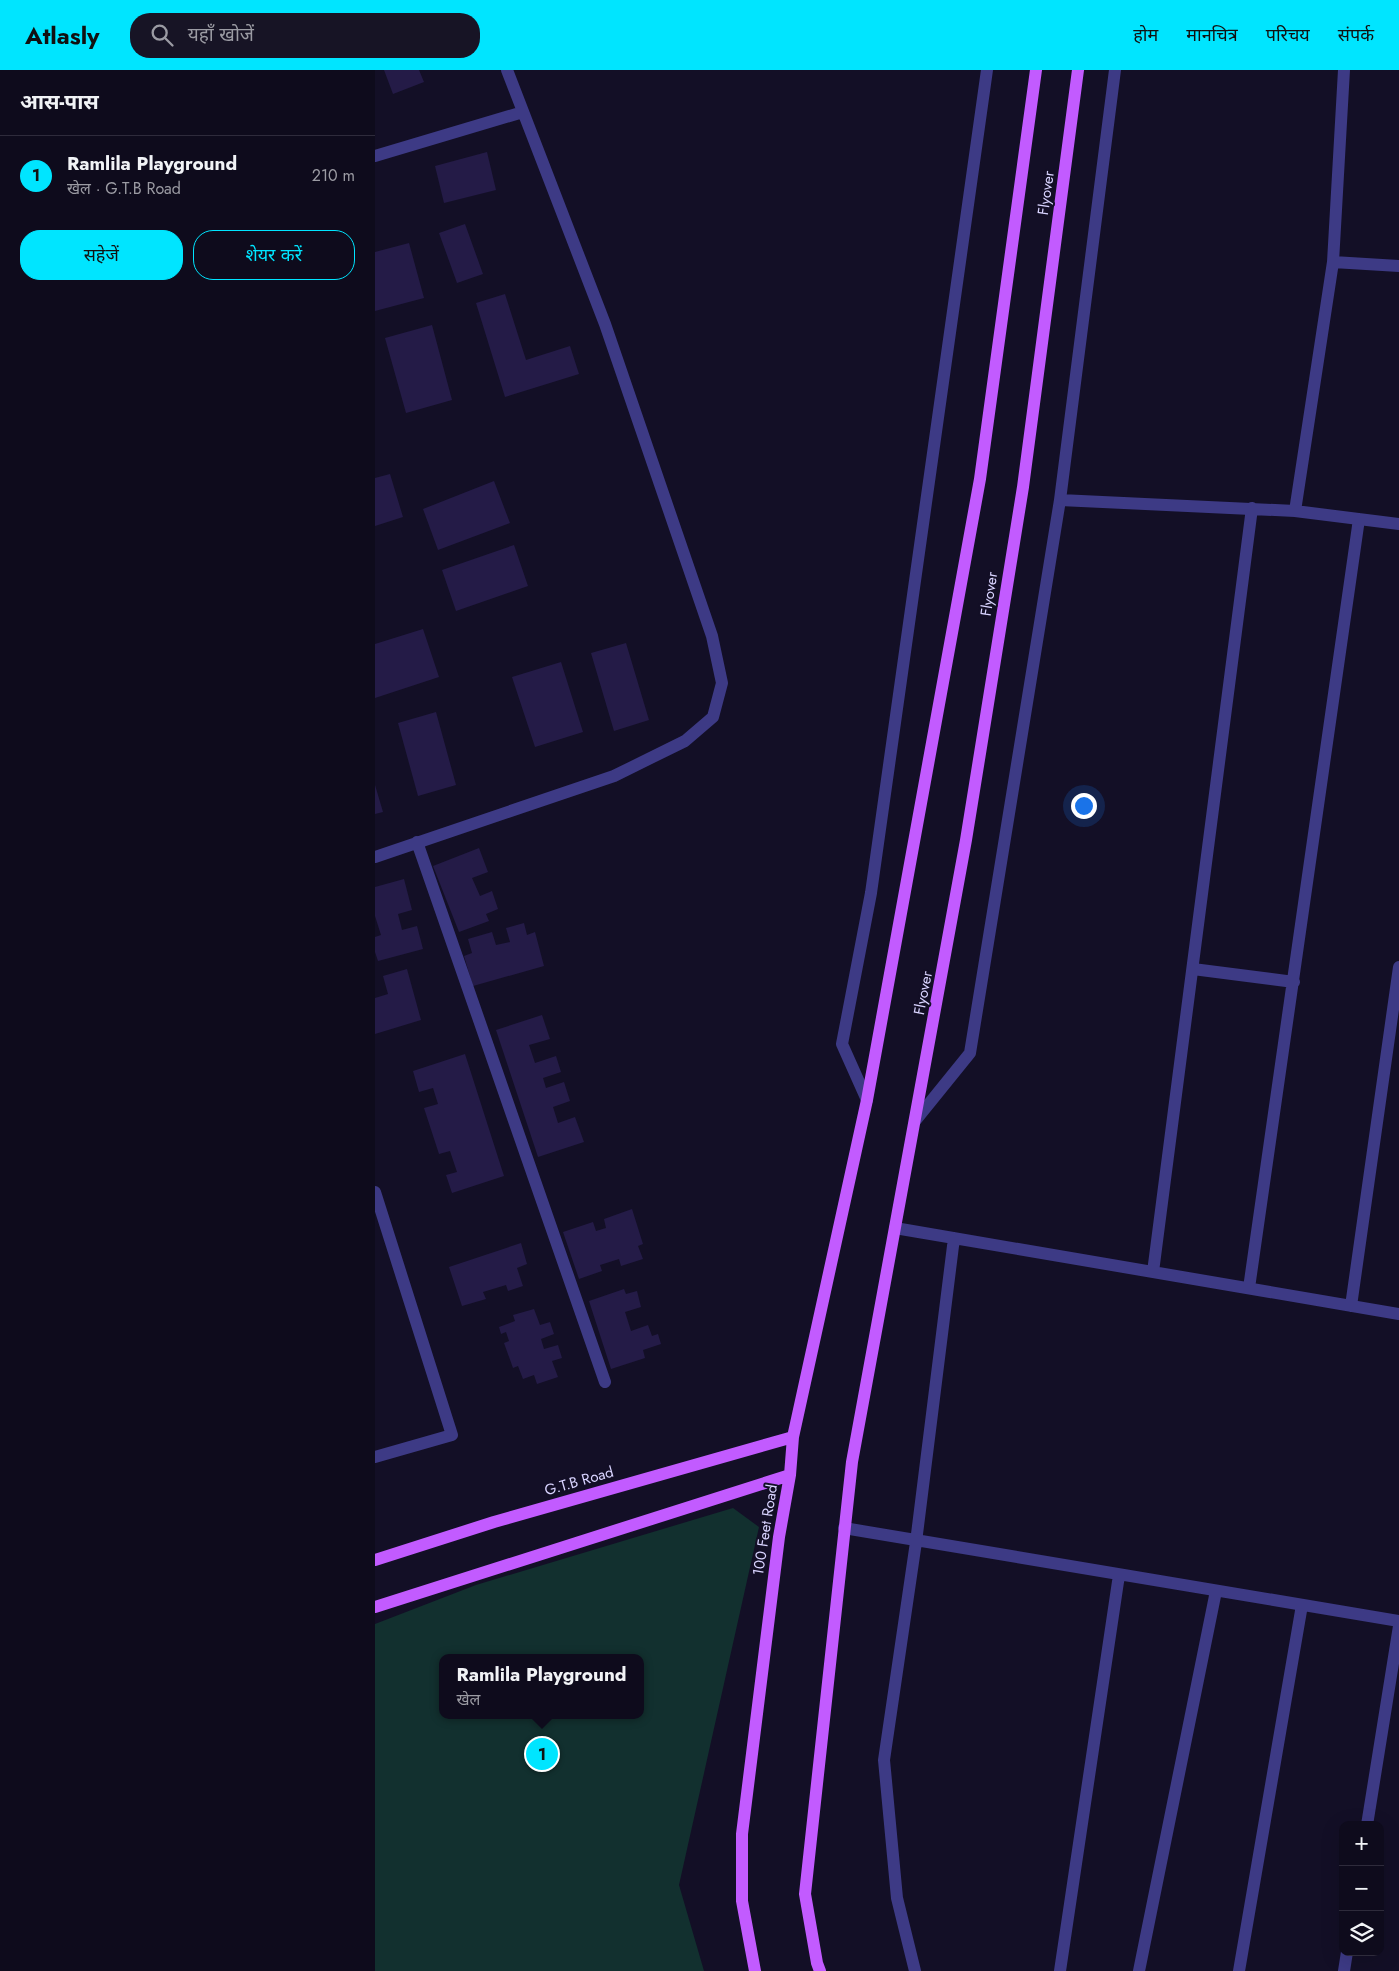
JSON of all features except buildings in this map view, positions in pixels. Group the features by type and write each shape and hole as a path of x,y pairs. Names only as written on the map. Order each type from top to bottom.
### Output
{"main road":[{"name":"Flyover","path":"867,1100 980,479 1036,70"},
{"name":"Flyover","path":"915,1121 953,921 1023,488 1078,70"},
{"name":"100 Feet Road","path":"755,1971 742,1901 743,1834 779,1537 790,1475 793,1437 867,1100"},
{"path":"820,1971 805,1894 852,1462 915,1121"},
{"name":"G.T.B Road","path":"375,1560 494,1522 793,1437"},
{"path":"375,1607 790,1475"}],"street":[{"path":"375,858 417,842 614,776 685,741 713,717 722,683 712,636 605,324 507,70"},
{"path":"867,1100 842,1044 871,893 987,70"},
{"path":"915,1121 970,1053 1060,500 1115,70"},
{"path":"1295,511 1333,262 1344,70"},
{"path":"375,156 523,112"},
{"path":"1333,262 1399,266"},
{"path":"1060,500 1295,511 1399,524"},
{"path":"1153,1272 1252,508"},
{"path":"1249,1288 1359,519"},
{"path":"417,842 605,1382"},
{"path":"1351,1306 1399,968"},
{"path":"1193,969 1294,982"},
{"path":"375,1192 452,1435 375,1457"},
{"path":"895,1228 1399,1314"},
{"path":"915,1971 897,1898 884,1760 916,1542 954,1238"},
{"path":"845,1528 916,1542 1399,1621"},
{"path":"1060,1971 1119,1575"},
{"path":"1139,1971 1216,1591"},
{"path":"1239,1971 1302,1605"},
{"path":"1368,1821 1399,1626"},
{"path":"1344,1971 1346,1956"}],"green space":[{"path":"733,1508 759,1527 679,1885 704,1971 375,1971 375,1624 476,1585"}],"place":[{"name":"Ramlila Playground","path":"542,1754"}]}
